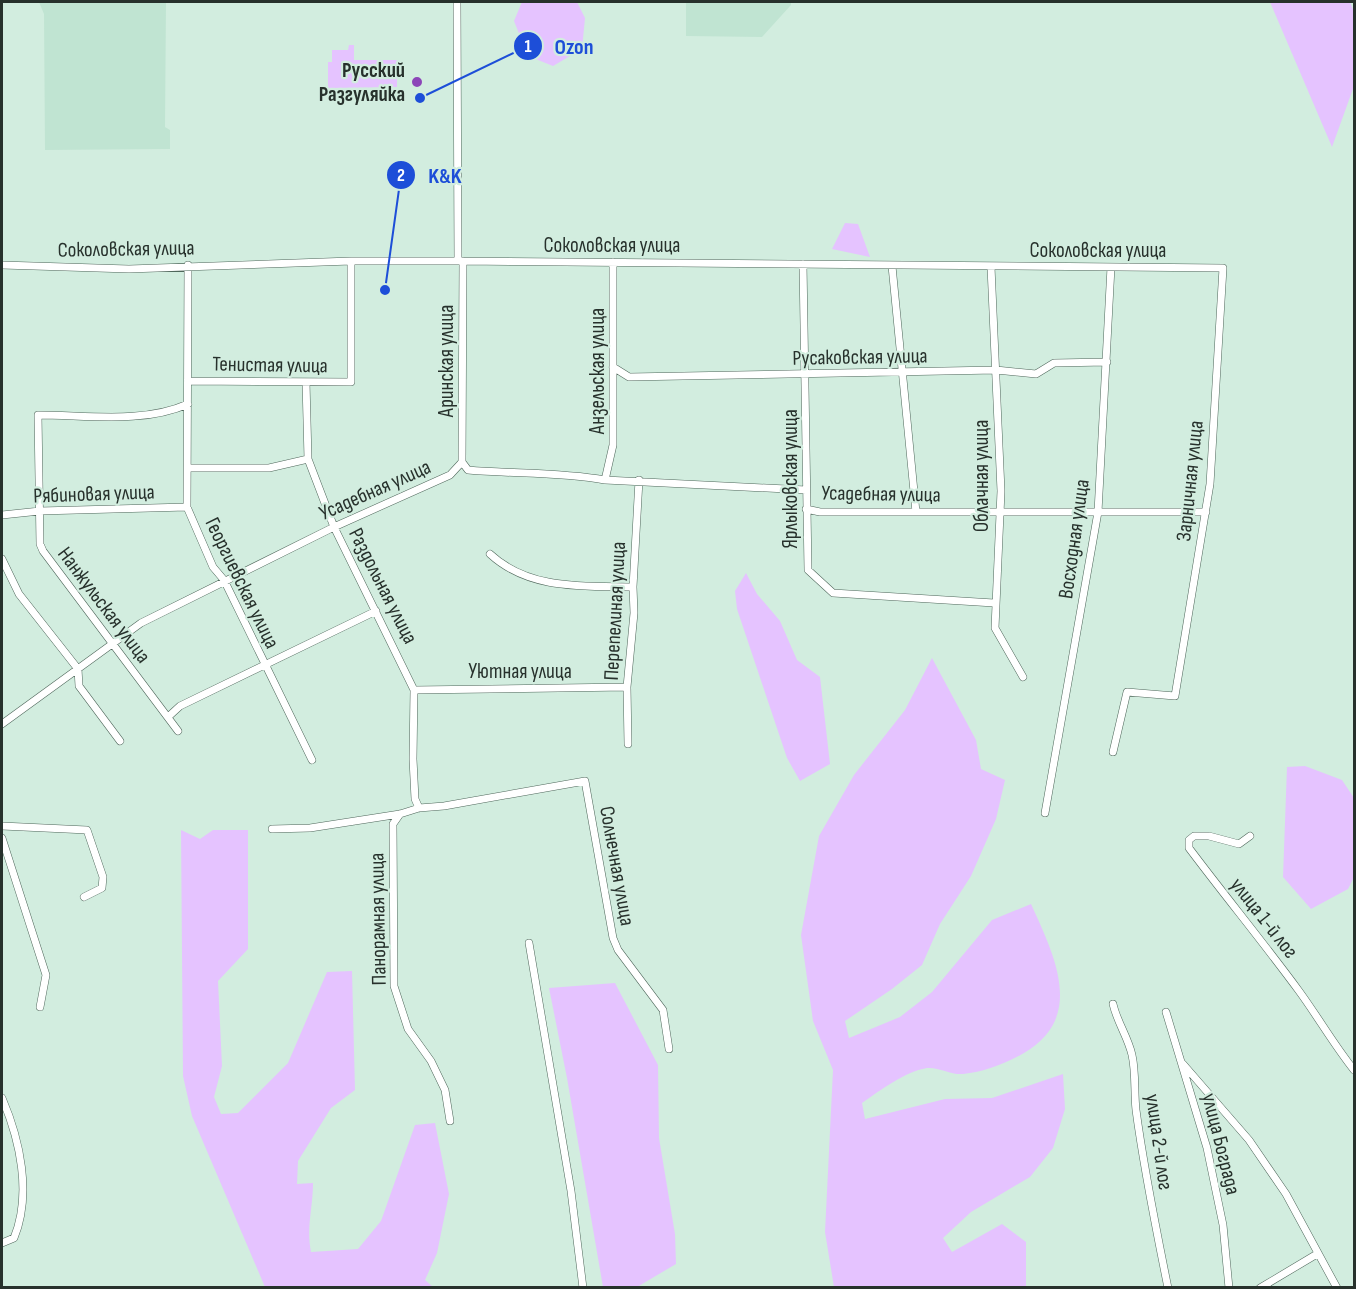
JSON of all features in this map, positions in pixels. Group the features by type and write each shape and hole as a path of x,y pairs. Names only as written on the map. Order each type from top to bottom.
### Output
{"street":[{"name":"Аринская улица","path":"457,2 462,462"},
{"name":"Соколовская улица","path":"2,265 129,269 188,265 287,265 351,261 460,261 1223,268"},
{"name":"Тенистая улица","path":"188,381 351,382 351,261"},
{"name":"Анзельская улица","path":"605,480 613,445 613,262"},
{"name":"Ярлыковская улица","path":"803,264 808,570 833,594 994,603"},
{"name":"Георгиевская улица","path":"188,265 189,468 187,507 213,567 224,580 312,760"},
{"path":"892,266 916,513"},
{"name":"Облачная улица","path":"991,267 1001,491 994,603 995,628 1023,677"},
{"name":"Восходная улица","path":"1045,813 1098,512 1111,267"},
{"name":"Зарничная улица","path":"1113,752 1127,692 1175,696 1206,512 1221,331 1223,268"},
{"name":"Русаковская улица","path":"614,367 629,377 805,376 996,370 1036,374 1054,363 1107,362"},
{"name":"Раздольная улица","path":"306,382 308,459 334,526 414,690 413,759 416,799 419,808"},
{"name":"Нанжульская улица","path":"178,731 43,551 40,544 38,415 147,416 169,412 188,404"},
{"path":"189,468 269,468 308,459"},
{"name":"Усадебная улица","path":"2,724 141,623 334,526 450,474 462,462 468,470 574,474 605,480 806,490"},
{"name":"Перепелиная улица","path":"628,744 627,687 634,613 633,588 639,480"},
{"name":"Рябиновая улица","path":"2,515 40,511 187,507"},
{"name":"Усадебная улица","path":"806,509 820,513 1206,512"},
{"path":"490,554 512,572 547,583 633,588"},
{"path":"2,559 19,594 78,669 79,686 120,741"},
{"path":"168,717 180,706 376,611"},
{"name":"Уютная улица","path":"414,690 627,687"},
{"name":"Солнечная улица","path":"419,808 444,806 585,782 613,938 618,950 663,1010 669,1049"},
{"path":"273,829 310,828 400,814 419,808"},
{"name":"Панорамная улица","path":"400,814 393,824 394,986 408,1029 431,1062 445,1090 450,1121"},
{"path":"2,826 87,830 103,877 102,888 84,897"},
{"name":"улица 1-й лог","path":"1250,836 1239,844 1209,836 1194,836 1189,840 1189,848 1234,910 1301,993 1330,1039 1354,1070"},
{"path":"2,838 46,975 40,1007"},
{"path":"529,943 571,1191 583,1287"},
{"name":"улица 2-й лог","path":"1113,1004 1116,1018 1128,1042 1132,1058 1136,1111 1157,1240 1168,1287"},
{"name":"улица Бограда","path":"1166,1012 1207,1149 1224,1235 1229,1287"},
{"path":"1179,1059 1249,1140 1286,1194 1337,1287"},
{"path":"2,1098 14,1126 24,1197 14,1238 2,1242"},
{"path":"1260,1287 1317,1254"}],"shaded area":[{"path":"39,2 166,2 165,127 170,130 170,149 45,150 44,14"},
{"path":"522,2 577,2 585,18 582,49 553,66 528,56 514,21"},
{"path":"686,2 791,2 791,5 762,37 686,36"},
{"path":"1270,2 1350,2 1354,12 1354,86 1332,147"},
{"path":"349,45 354,45 354,60 397,60 397,87 328,88 328,62 332,62 332,50 348,50"},
{"path":"845,223 858,224 870,257 832,249"},
{"path":"746,573 757,594 780,621 797,660 820,677 830,764 800,781 787,758 737,609 735,591"},
{"path":"932,658 976,740 981,769 1005,780 996,819 971,876 940,924 922,965 845,1021 849,1038 900,1017 932,992 992,920 1031,904 1055,964 1060,1003 1054,1022 1043,1038 1024,1053 995,1066 971,1073 958,1074 927,1068 910,1073 862,1103 865,1119 945,1099 992,1098 1063,1074 1065,1109 1053,1148 1030,1177 971,1212 943,1238 952,1252 1002,1224 1026,1242 1026,1287 834,1287 825,1232 833,1070 813,1021 801,935 819,836 854,775 905,710"},
{"path":"1305,766 1342,780 1354,798 1354,877 1348,889 1311,909 1283,877 1287,767"},
{"path":"181,830 200,839 213,830 248,830 248,949 218,981 222,1066 214,1097 221,1114 238,1113 288,1063 327,972 352,971 355,1090 331,1108 298,1161 297,1184 313,1183 309,1226 311,1252 358,1249 381,1221 415,1125 435,1123 449,1194 437,1253 425,1280 433,1287 265,1287 192,1116 183,1076"},
{"path":"615,983 658,1065 659,1138 675,1234 676,1264 637,1287 603,1287 549,988"}],"place":[{"name":"Русский Разгуляйка","path":"417,82"},
{"name":"Ozon","path":"420,98"},
{"name":"K&K","path":"385,290"}]}
